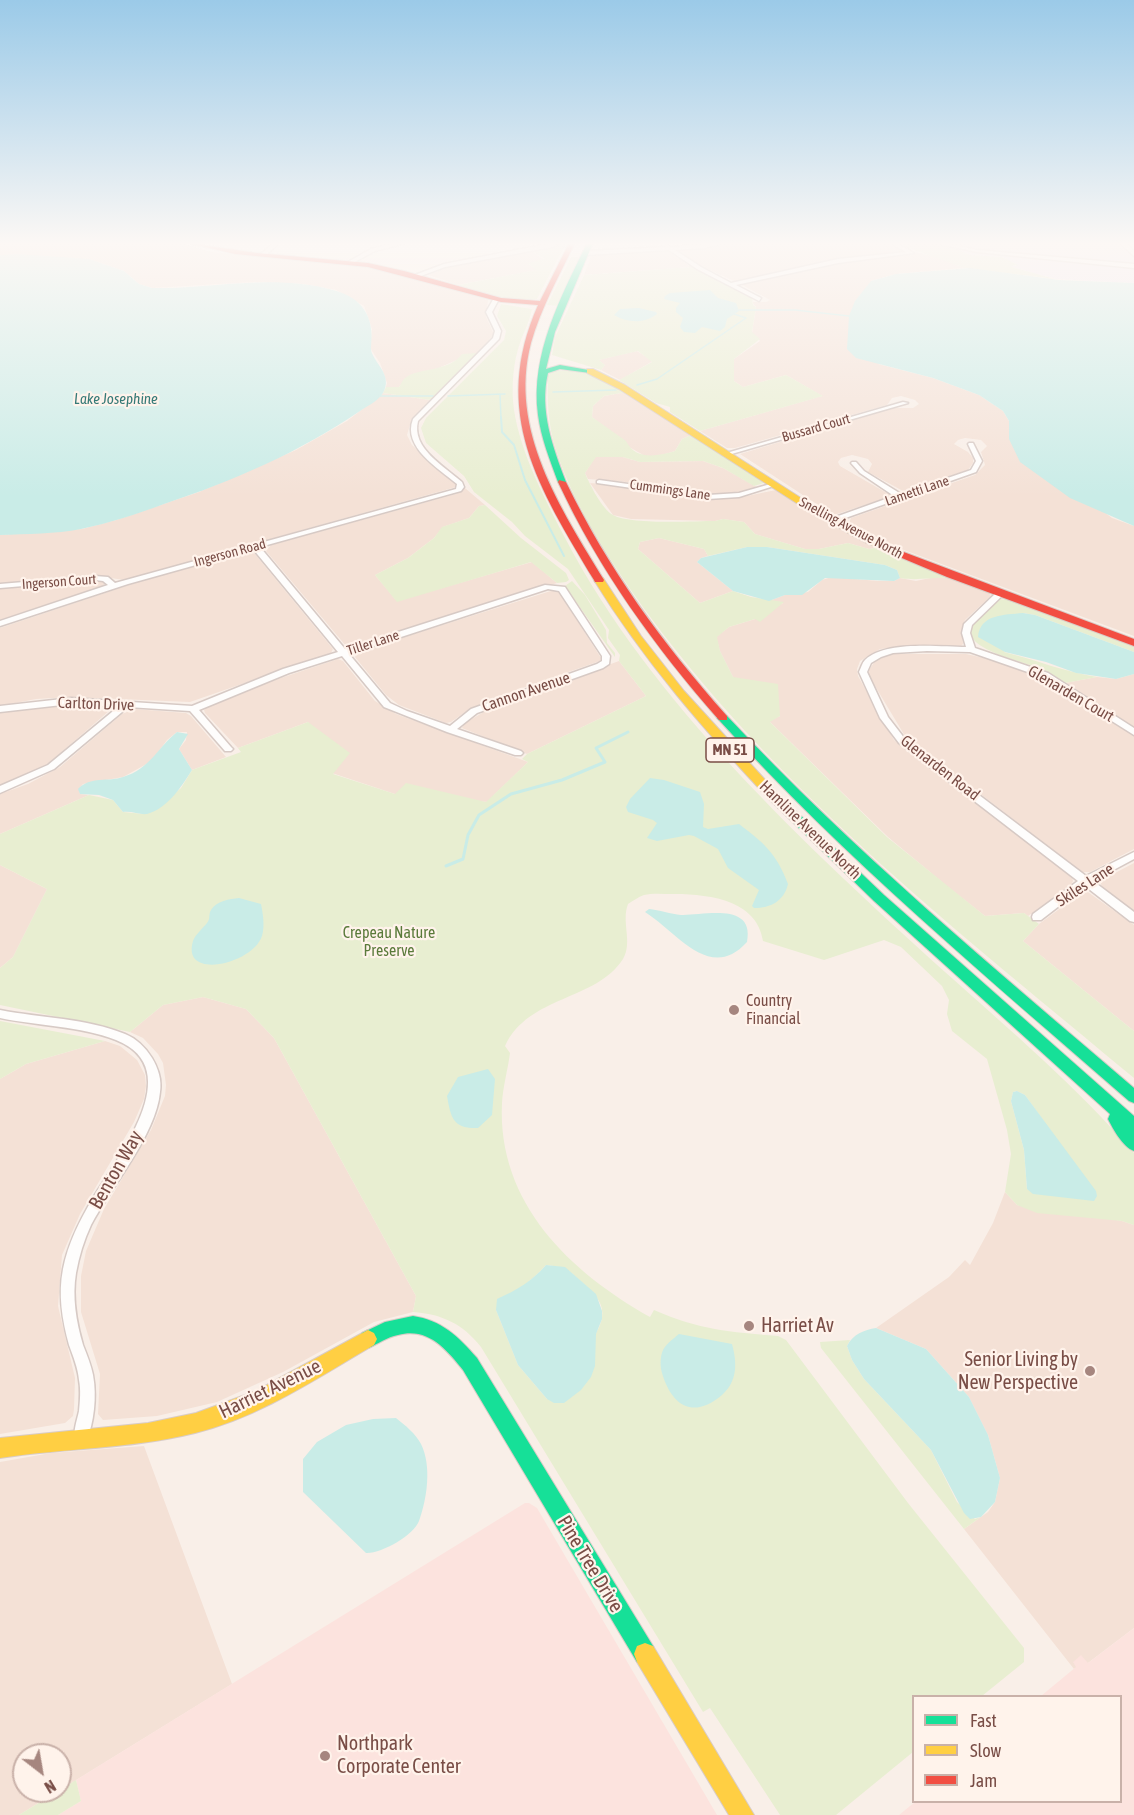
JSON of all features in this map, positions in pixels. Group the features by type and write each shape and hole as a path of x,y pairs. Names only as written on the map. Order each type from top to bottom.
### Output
{"main road":[{"name":"Hamline Avenue North","path":"533,328 522,367 521,400 526,432 560,513 624,620 705,723 802,825 903,920 1134,1126"},
{"name":"MN 51","path":"544,352 553,328"},
{"name":"Hamline Avenue North","path":"544,352 539,392 542,423 548,447 576,512 619,585 685,674 761,759 827,825 906,898 1134,1097"},
{"path":"544,352 547,357 590,371"},
{"path":"539,392 544,372 548,369 565,367 590,371"},
{"name":"Snelling Avenue North","path":"590,371 622,387 831,520 908,558 1134,643"},
{"path":"1095,1062 1134,1091"},
{"path":"1099,1094 1134,1144"},
{"name":"Harriet Avenue","path":"0,1448 81,1437 127,1435 196,1422 269,1394 387,1328 409,1323 425,1326"},
{"name":"Pine Tree Drive","path":"425,1326 449,1335 470,1364 742,1815"}],"street":[{"name":"Ingerson Road","path":"0,624 114,586 453,492 461,487 460,483 415,443 411,430 415,420 496,339 496,328"},
{"name":"Bussard Court","path":"726,454 905,403"},
{"name":"Lametti Lane","path":"831,520 974,471 979,461 971,444"},
{"path":"854,463 862,472 901,497"},
{"name":"Cummings Lane","path":"599,482 708,497 739,495 774,485"},
{"path":"255,546 387,705 518,753"},
{"name":"Ingerson Court","path":"0,586 95,578 105,579 114,586"},
{"name":"Tiller Lane","path":"193,709 255,682 548,588 562,589 600,646 606,656 606,662"},
{"path":"971,650 966,633 968,624 1001,593"},
{"name":"Glenarden Court","path":"971,650 1045,675 1134,732"},
{"name":"Glenarden Road","path":"971,650 885,652 869,659 863,672 884,718 903,741 1134,918"},
{"name":"Cannon Avenue","path":"450,730 474,711 606,662"},
{"name":"Carlton Drive","path":"0,709 71,701 193,709"},
{"path":"0,790 51,767 125,705"},
{"path":"193,709 228,749"},
{"name":"Skiles Lane","path":"1037,917 1085,881 1134,855"},
{"name":"Benton Way","path":"0,1014 123,1038 143,1053 154,1075 153,1100 145,1120 91,1212 75,1247 70,1268 68,1314 87,1382 87,1403 81,1437"}],"shaded area":[{"path":"491,328 494,334 478,353 434,370 409,376 399,387 386,387 387,383 380,363 370,348 372,329"},
{"path":"753,328 875,328 878,364 933,378 979,395 1003,411 1009,421 1009,439 1112,518 1134,526 1134,636 896,547 849,523 851,518 975,475 985,465 981,452 987,446 981,440 965,438 954,444 968,452 973,458 973,463 968,470 903,491 868,472 872,464 868,459 852,455 841,458 838,462 840,466 892,496 837,514 832,514 740,454 893,408 913,408 919,404 915,400 901,396 892,398 887,405 735,448 727,448 700,431 822,396 786,375 743,387 734,381 734,359 760,341 752,333"},
{"path":"637,351 653,361 620,380 601,370 605,365 598,360"},
{"path":"627,392 691,435 682,439 675,451 659,456 645,456 629,447 592,417 593,406 604,396"},
{"path":"383,393 430,400 412,418 407,435 412,445 456,484 456,487 124,580 98,576 0,584 0,535 82,529 199,492 296,450 347,421"},
{"path":"595,457 623,457 640,462 703,461 723,468 757,487 740,492 707,495 638,483 588,479 585,473"},
{"path":"590,483 710,499 742,497 776,490 818,517 875,548 869,549 848,543 819,549 805,549 755,534 744,522 723,519 715,521 631,519 613,515"},
{"path":"465,488 485,505 479,506 469,518 443,527 434,538 408,558 375,575 397,601 532,562 557,583 353,646 346,646 266,551 271,545 456,494"},
{"path":"659,538 704,549 708,556 697,562 733,591 700,603 638,549 640,542"},
{"path":"248,552 255,554 333,649 331,653 190,702 70,697 36,699 0,706 0,628 144,580"},
{"path":"832,577 878,581 894,581 900,578 916,581 935,577 949,578 988,592 991,596 965,620 962,627 963,644 961,646 880,649 860,661 857,669 858,676 894,740 1072,877 1070,887 1028,916 1024,913 985,916 948,887 888,837 769,721 780,716 733,677 716,637 729,627 755,619 783,603 769,601 785,595 808,592 822,580"},
{"path":"104,582 104,586 0,621 0,589"},
{"path":"554,590 559,592 601,658 600,661 491,699 468,710 451,722 446,723 399,705 386,695 355,657 360,651"},
{"path":"891,654 966,654 1002,662 1038,675 1134,736 1134,849 1090,872 1082,872 905,736 869,676 869,670 875,661"},
{"path":"338,659 343,661 375,701 396,714 528,762 487,802 395,794 332,773 308,722 238,748 205,713 204,710 208,706 242,691"},
{"path":"619,661 646,696 527,754 462,728 465,723 489,709"},
{"path":"1134,674 1134,728 1065,683 1097,677 1116,679"},
{"path":"57,704 101,706 108,708 109,711 49,763 0,786 0,713"},
{"path":"134,709 186,713 226,757 192,770 179,749 186,740 187,732 177,732 167,740 152,761 123,777 83,784 79,789 80,794 89,795 0,834 0,794 28,784 60,767 122,714"},
{"path":"1134,863 1134,911 1102,887 1100,881"},
{"path":"0,865 47,889 13,957 0,968"},
{"path":"1085,890 1134,925 1134,1031 1023,941 1039,924"},
{"path":"203,997 246,1009 274,1038 416,1296 413,1312 374,1322 283,1372 217,1402 157,1416 103,1420 98,1414 100,1374 81,1312 81,1276 86,1251 104,1209 151,1130 165,1096 166,1085 163,1063 158,1054 143,1038 130,1032 163,1005"},
{"path":"105,1041 120,1046 137,1060 145,1075 146,1086 144,1099 134,1122 80,1214 62,1255 58,1306 75,1378 73,1416 65,1423 0,1434 0,1079 26,1064"},
{"path":"1005,1192 1017,1205 1122,1221 1134,1225 1134,1628 1088,1663 1074,1669 964,1529 988,1512 995,1502 1000,1478 988,1435 969,1397 926,1349 876,1328 949,1277 965,1260 970,1265 993,1223"},
{"path":"144,1446 232,1684 72,1783 72,1743 12,1743 12,1803 38,1803 19,1815 0,1815 0,1462 51,1453"},
{"name":"Northpark Corporate Center","path":"525,1503 537,1508 717,1815 58,1815 81,1801 76,1780"},
{"path":"1134,1628 1134,1815 899,1815 914,1803 1122,1803 1122,1695 1042,1695 1076,1667 1073,1662 1081,1655 1088,1663"}],"green space":[{"name":"Crepeau Nature Preserve","path":"504,328 526,328 516,357 513,393 517,426 534,475 564,536 599,597 640,657 686,714 786,823 1066,1082 1134,1153 1134,1225 1122,1221 1037,1213 1017,1205 1005,1192 1011,1154 1007,1130 987,1059 952,1031 947,1014 949,1000 942,986 901,947 884,940 824,960 763,941 759,927 741,908 700,895 650,894 628,904 626,952 611,973 597,983 530,1017 516,1029 505,1046 510,1053 502,1103 504,1139 512,1172 526,1203 544,1231 592,1279 650,1317 654,1310 701,1326 778,1336 786,1340 908,1503 1024,1648 1024,1662 983,1695 912,1695 912,1753 836,1815 780,1815 710,1708 703,1712 481,1347 459,1326 443,1318 413,1312 416,1296 274,1038 246,1009 203,997 163,1005 130,1032 0,1005 0,968 13,957 47,889 0,865 0,834 89,795 113,800 123,812 144,814 153,811 181,788 192,770 241,752 238,748 308,722 350,753 333,774 395,794 406,783 486,802 528,762 522,759 527,754 646,696 619,661 620,655 608,638 609,630 568,569 474,492 464,476 426,443 421,428 426,418 504,340 506,331","holes":["1017,1091 1025,1095 1097,1196 1027,1189 1024,1150 1011,1101 1013,1092","546,1265 560,1267 572,1274 596,1296 602,1318 594,1337 547,1399 518,1365 496,1310"]},
{"path":"559,328 753,328 752,332 760,339 734,359 734,381 743,387 786,375 823,396 700,431 670,412 670,407 656,403 619,380 652,362 638,351 599,360 605,365 601,370 552,355"},
{"path":"478,353 430,400 383,393 386,387 399,387 409,375 449,364 462,354"},
{"path":"575,370 627,392 604,396 593,406 592,417 626,441 635,452 655,455 675,451 682,439 691,435 764,483 754,486 723,468 703,461 640,462 623,457 596,457 585,473 601,502 613,515 647,521 678,522 723,519 744,522 755,534 805,549 819,549 848,543 869,549 875,548 949,578 900,578 897,570 885,565 767,547 747,547 708,556 704,549 659,538 640,542 638,549 700,603 733,591 751,597 784,602 760,622 755,619 729,627 717,637 720,651 733,677 778,684 780,716 770,722 887,837 985,916 1024,913 1039,924 1023,941 1134,1031 1134,1078 942,917 817,805 703,683 651,618 584,515 556,450 551,432 548,376 552,371"},
{"path":"485,505 521,538 566,573 569,580 557,583 531,562 397,602 375,575 408,558 434,538 442,527 469,518 479,506"},
{"path":"572,581 585,595 606,630 607,643 615,653 615,657 565,586"},
{"path":"1001,599 1134,647 1134,652 1035,615 1023,613 1004,652 1097,677 1065,683 1041,669 984,648 975,641 970,633 972,625"},
{"path":"0,1021 105,1041 26,1064 0,1079"},
{"path":"850,1340 847,1346 852,1360 864,1379 931,1450 957,1502 975,1519 981,1517 964,1529 821,1348 820,1342"},
{"path":"76,1780 81,1801 58,1815 19,1815 39,1803 72,1803 72,1782"}],"water":[{"name":"Lake Josephine","path":"0,328 371,328 371,351 385,378 384,391 374,402 314,440 215,486 134,515 71,531 0,535"},
{"path":"681,328 701,328 695,333 684,332"},
{"path":"705,328 724,328 720,331"},
{"path":"848,328 1134,328 1134,526 1070,498 1020,462 1009,439 1009,421 1003,411 979,395 933,378 856,358 847,349"},
{"path":"747,547 767,547 885,565 897,570 900,578 894,581 825,578 802,595 785,595 769,601 733,591 697,562 701,558"},
{"path":"1023,613 1035,615 1134,652 1134,674 1116,679 1076,673 1046,662 1005,652 978,637 980,629 988,620 1001,615"},
{"path":"177,732 188,734 179,749 192,770 179,790 161,807 147,814 123,812 113,800 99,795 80,794 78,789 88,782 123,777 140,769"},
{"path":"650,778 664,780 700,792 704,804 703,827 708,829 739,824 763,844 779,864 788,884 780,899 766,907 754,908 752,906 759,890 728,868 718,849 694,836 657,841 647,838 657,823 628,812 626,807 630,799"},
{"path":"239,898 261,904 263,928 262,936 256,946 246,954 220,964 197,961 192,953 193,941 208,921 213,907"},
{"path":"649,909 681,915 713,913 735,916 743,921 747,929 747,942 733,953 720,957 707,956 694,950 645,912"},
{"path":"488,1069 495,1079 492,1115 478,1128 463,1127 452,1116 447,1096 458,1077"},
{"path":"1017,1091 1025,1095 1096,1191 1097,1196 1094,1201 1033,1194 1027,1189 1024,1150 1011,1101 1013,1092"},
{"path":"546,1265 565,1267 596,1294 602,1311 602,1319 596,1334 595,1366 591,1377 581,1390 564,1403 554,1403 547,1399 518,1365 496,1310 497,1299 524,1285"},
{"path":"876,1328 926,1349 969,1397 988,1435 1000,1478 995,1502 981,1517 970,1519 964,1513 931,1450 864,1379 852,1360 847,1346 852,1338 859,1333"},
{"path":"679,1334 732,1344 735,1371 731,1384 722,1395 702,1406 693,1408 678,1401 666,1385 662,1373 663,1350"},
{"path":"396,1418 416,1436 424,1453 427,1482 424,1503 419,1521 411,1532 388,1547 366,1553 303,1492 303,1459 317,1442 346,1425 373,1419"}],"waterway":[{"path":"637,385 657,379 732,328"},
{"path":"553,392 616,390"},
{"path":"448,396 500,394"},
{"path":"500,394 501,419"},
{"path":"500,394 505,394"},
{"path":"379,396 433,396"},
{"path":"501,417 502,432 514,445 525,480 564,556"},
{"path":"446,866 463,859 468,835 479,815 511,794 562,780 605,762 596,748 628,732"}],"traffic: fast":[{"path":"553,328 544,359 540,386 542,415 549,447 562,482"},
{"path":"541,384 544,372 560,367 590,371"},
{"path":"723,718 820,819 871,867 922,914 1134,1097"},
{"path":"774,797 879,898 1134,1126"},
{"path":"1116,1119 1134,1144"},
{"path":"368,1339 399,1326 413,1324 436,1331 459,1350 470,1364 645,1654"}],"traffic: slow":[{"path":"590,371 622,387 815,511 893,551"},
{"path":"599,580 617,610 658,666 726,746 774,797"},
{"path":"0,1448 148,1432 196,1423 263,1398 368,1339"},
{"path":"645,1654 742,1815"}],"traffic: jam":[{"path":"532,328 524,358 521,388 523,417 530,446 554,502 599,580"},
{"path":"562,482 613,577 655,636 723,718"},
{"path":"893,551 1134,643"}],"place":[{"name":"Country Financial","path":"734,1010"},
{"name":"Harriet Av","path":"749,1326"},
{"name":"Senior Living by New Perspective","path":"1090,1371"},
{"name":"Northpark Corporate Center","path":"325,1756"}]}
